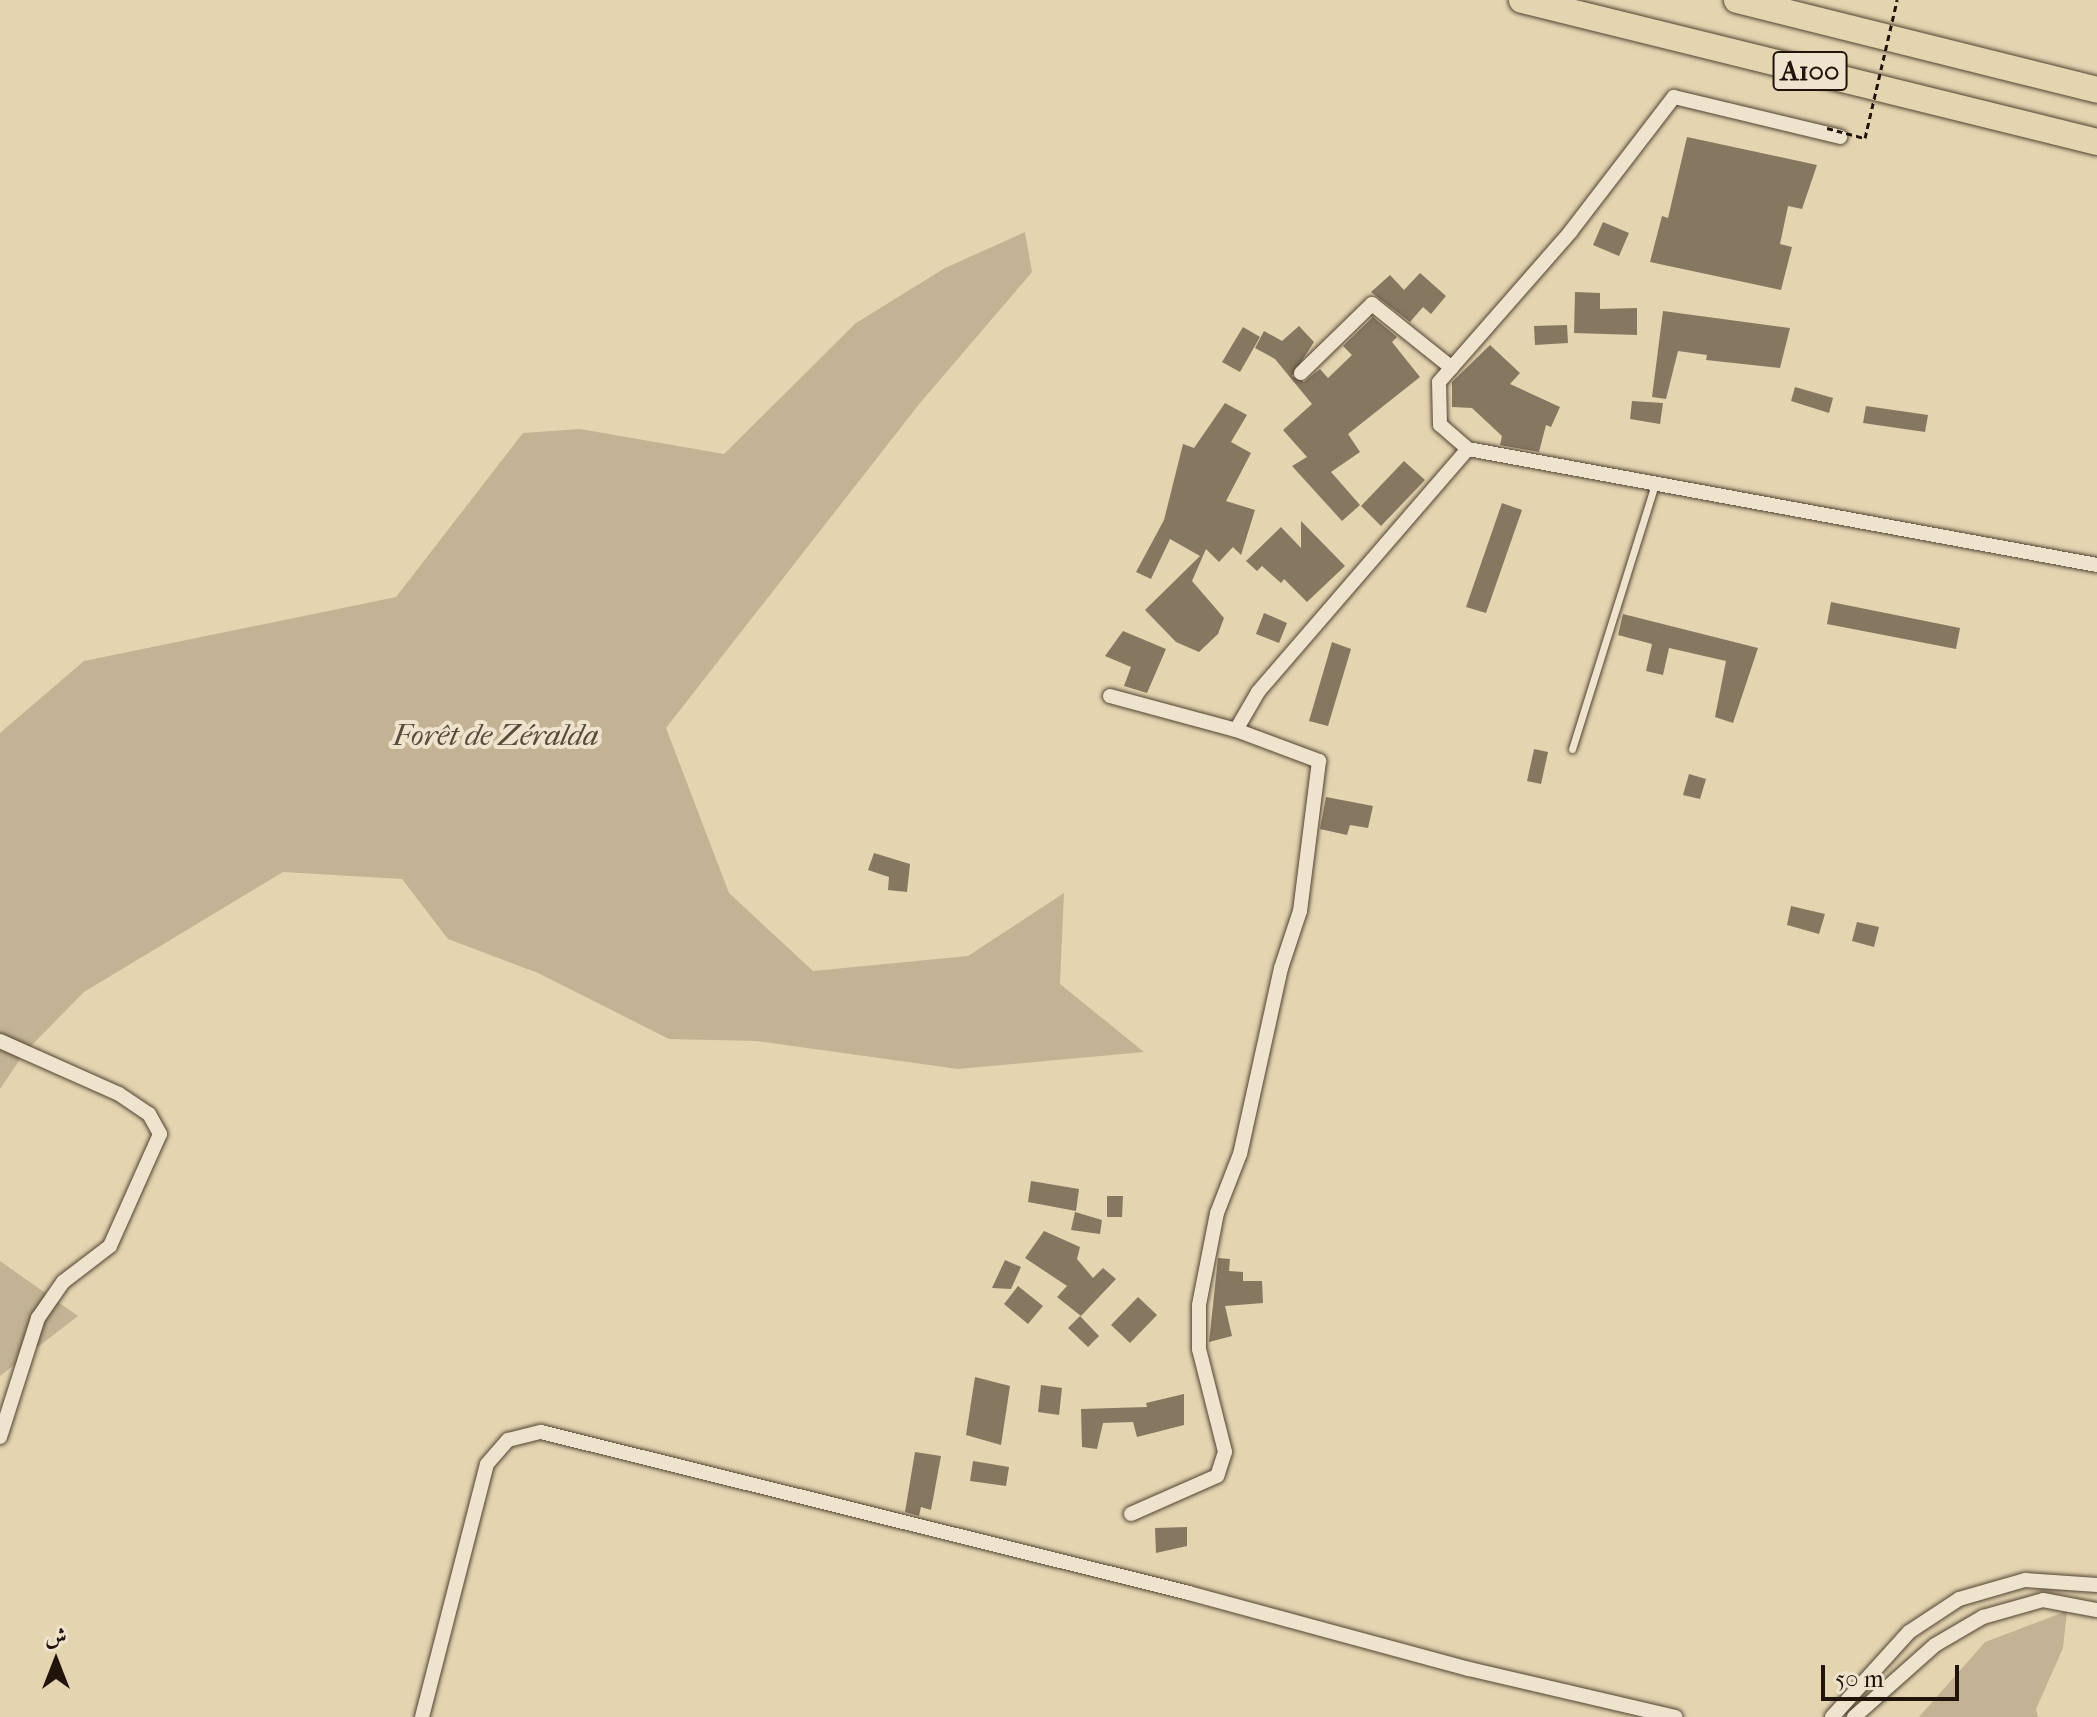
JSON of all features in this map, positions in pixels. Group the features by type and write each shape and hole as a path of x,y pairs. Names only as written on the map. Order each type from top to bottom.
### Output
{"highway":[{"name":"A100","path":"1522,0 2097,142"},
{"name":"A100","path":"1737,0 2097,90"}],"street":[{"path":"1840,137 1674,97 1571,231 1439,382 1440,425 1468,449 2097,565"},
{"path":"1301,373 1372,304 1452,368"},
{"path":"1236,730 1258,692 1468,449"},
{"path":"1110,696 1236,730 1319,761 1300,911 1281,968 1240,1154 1217,1213 1199,1305 1199,1349 1225,1452 1217,1476 1131,1514"},
{"path":"0,1041 119,1094 155,1119 160,1134 110,1246 63,1282 38,1318 0,1437"},
{"path":"422,1717 487,1464 508,1440 541,1432 1189,1593 1469,1669 1676,1717"},
{"path":"1832,1717 1909,1632 1959,1599 2025,1580 2097,1585"},
{"path":"1854,1717 1935,1645 2008,1606 2060,1600 2097,1610"}],"lane":[{"path":"1572,749 1655,484"}],"path":[{"path":"1827,128 1865,138 1897,0"}],"green space":[{"name":"Forêt de Zéralda","path":"1025,232 1032,272 920,403 666,728 729,893 813,971 968,956 1064,893 1060,984 1144,1052 958,1069 756,1041 669,1039 538,973 448,939 402,879 283,872 84,992 25,1052 0,1089 0,733 84,661 396,597 523,433 580,429 724,454 856,323 945,268"},
{"path":"0,1261 78,1316 0,1376"},
{"path":"2067,1611 2063,1648 2036,1709 2038,1717 1919,1717 1985,1642"}],"building":[{"path":"1687,137 1817,165 1802,209 1788,206 1780,244 1792,247 1781,290 1650,262 1662,216 1668,218"},
{"path":"1603,222 1629,233 1619,256 1593,245"},
{"path":"1420,273 1446,296 1431,314 1423,307 1410,322 1371,292 1390,275 1404,290"},
{"path":"1575,292 1600,293 1600,309 1637,308 1637,335 1574,333"},
{"path":"1663,311 1790,328 1780,368 1706,360 1707,355 1678,351 1666,399 1652,397"},
{"path":"1373,317 1397,337 1392,342 1420,377 1348,434 1360,452 1331,472 1360,505 1342,521 1292,466 1307,457 1283,430 1312,404 1275,359 1255,348 1264,331 1282,341 1299,326 1314,342 1292,376 1304,382 1320,369 1328,378 1352,355 1343,346"},
{"path":"1567,325 1568,343 1535,345 1534,326"},
{"path":"1243,327 1260,337 1240,372 1222,362"},
{"path":"1490,345 1520,373 1510,384 1560,407 1551,427 1546,425 1539,452 1500,445 1502,436 1472,408 1452,407 1452,382"},
{"path":"1795,387 1833,398 1829,413 1791,401"},
{"path":"1632,401 1663,403 1660,424 1630,419"},
{"path":"1225,403 1247,415 1231,442 1251,453 1226,501 1255,510 1241,555 1233,547 1219,562 1206,549 1192,581 1224,618 1218,634 1199,652 1176,642 1145,610 1200,556 1170,539 1151,579 1136,572 1164,520 1183,444 1194,448"},
{"path":"1866,406 1928,415 1925,432 1863,423"},
{"path":"1404,461 1425,480 1381,526 1361,506"},
{"path":"1502,503 1522,510 1486,613 1466,607"},
{"path":"1301,521 1345,566 1307,602 1284,579 1281,583 1262,566 1257,571 1246,561 1281,527 1301,548"},
{"path":"1831,602 1960,628 1956,649 1827,624"},
{"path":"1264,613 1287,623 1279,643 1256,634"},
{"path":"1623,614 1758,648 1733,723 1715,717 1726,661 1669,648 1663,675 1646,671 1652,644 1618,635"},
{"path":"1123,631 1166,649 1147,693 1124,686 1131,667 1105,656"},
{"path":"1332,642 1351,649 1328,726 1309,721"},
{"path":"1534,749 1548,752 1541,784 1527,781"},
{"path":"1689,774 1706,779 1700,799 1683,795"},
{"path":"1326,797 1373,806 1368,828 1350,825 1347,835 1320,829"},
{"path":"874,853 910,864 907,892 888,890 889,877 868,870"},
{"path":"1791,906 1825,914 1819,934 1787,925"},
{"path":"1857,922 1879,927 1874,947 1852,941"},
{"path":"1031,1181 1079,1189 1076,1211 1028,1202"},
{"path":"1107,1196 1123,1196 1122,1217 1107,1217"},
{"path":"1075,1212 1102,1220 1100,1234 1071,1230"},
{"path":"1044,1231 1080,1247 1077,1259 1093,1278 1103,1268 1116,1279 1081,1316 1057,1297 1067,1286 1025,1258"},
{"path":"1218,1258 1230,1259 1229,1271 1243,1272 1243,1281 1262,1281 1263,1303 1225,1306 1232,1336 1209,1342"},
{"path":"1005,1260 1021,1267 1011,1289 992,1288"},
{"path":"1018,1286 1043,1306 1028,1324 1004,1304"},
{"path":"1138,1297 1157,1315 1130,1343 1111,1325"},
{"path":"1080,1316 1099,1336 1088,1347 1068,1328"},
{"path":"975,1377 1010,1386 1001,1445 966,1435"},
{"path":"1041,1385 1062,1388 1059,1415 1038,1412"},
{"path":"1184,1394 1184,1425 1137,1437 1133,1422 1103,1423 1097,1449 1082,1447 1081,1409 1147,1407 1146,1403"},
{"path":"915,1452 941,1456 931,1510 921,1507 919,1516 905,1512"},
{"path":"973,1461 1009,1467 1006,1486 970,1481"},
{"path":"1187,1527 1187,1546 1156,1553 1155,1528"}]}
